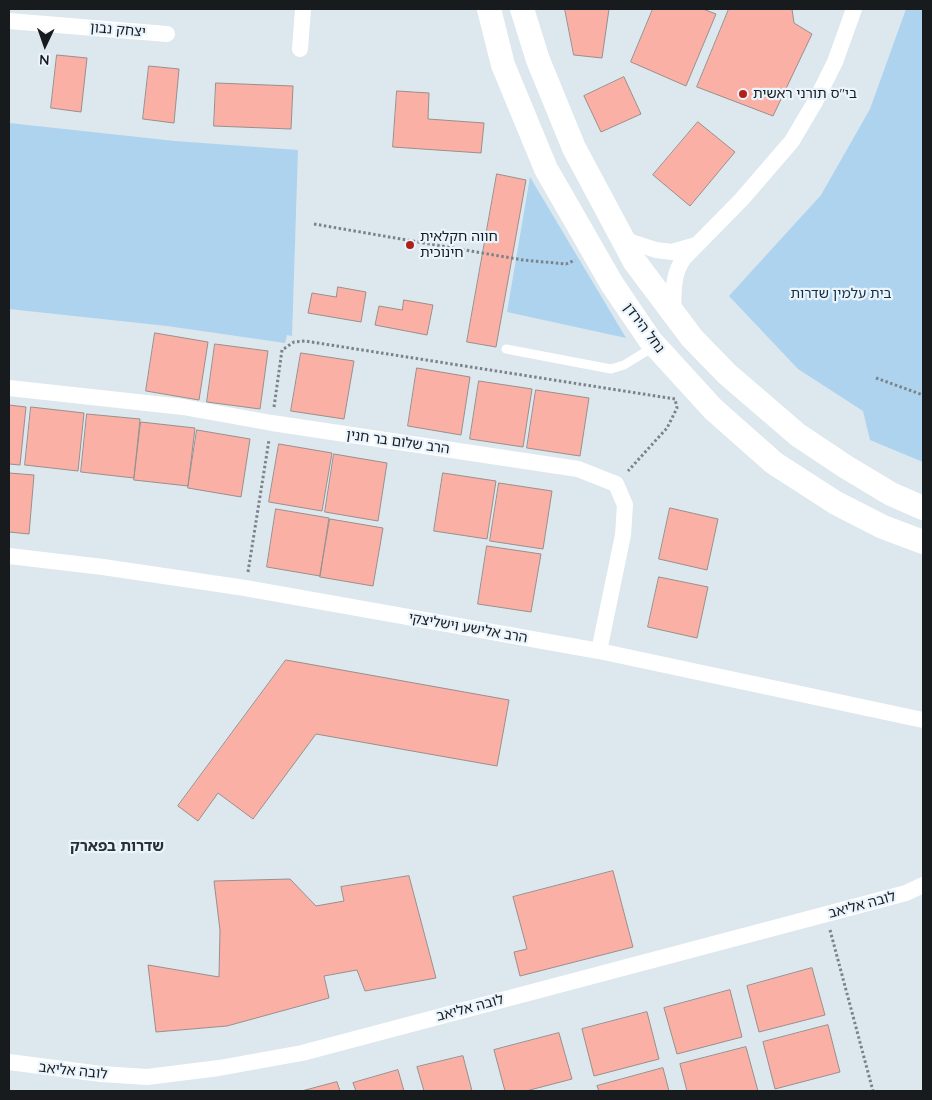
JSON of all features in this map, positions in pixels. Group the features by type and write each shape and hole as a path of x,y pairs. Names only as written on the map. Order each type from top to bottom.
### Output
{"main road":[{"name":"נחל הירדן","path":"489,9 503,65 546,169 612,284 656,346 713,409 774,463 836,503 883,527 923,542"},
{"path":"522,9 538,60 574,148 635,262 692,338 726,374 798,436 846,468 891,494 923,508"}],"street":[{"path":"300,49 303,9"},
{"path":"673,311 674,280 677,268 684,258 742,199 792,142 835,62 854,9"},
{"name":"יצחק נבון","path":"9,21 167,34"},
{"path":"622,239 656,250 672,252 698,244"},
{"name":"הרב שלום בר חנין","path":"9,388 183,407 272,423 578,469 616,484"},
{"path":"599,651 623,535 625,505 616,484"},
{"name":"הרב אלישע וישליצקי","path":"9,556 103,567 245,588 599,651 923,720"},
{"name":"לובה אליאב","path":"9,1062 101,1074 148,1084 219,1068 302,1053 906,894 923,885"}],"lane":[{"path":"506,349 611,369 624,365 656,346"}],"path":[{"path":"314,224 523,260 566,264 593,251"},
{"path":"245,588 282,350 294,342 305,341 675,399 677,408 667,428 616,484"},
{"path":"876,378 923,395"},
{"path":"826,915 873,1091"}],"green space":[{"name":"בית עלמין שדרות","path":"906,9 923,9 923,462 870,440 863,411 798,369 729,296 821,195 870,109"},
{"path":"9,123 175,141 298,150 292,336 287,335 285,343 167,326 9,309"},
{"path":"530,177 626,338 507,312"}],"building":[{"path":"565,9 609,9 602,58 574,55"},
{"path":"653,9 703,9 716,14 686,86 631,62"},
{"path":"729,9 792,9 794,23 812,34 773,116 697,87"},
{"path":"57,55 87,58 81,112 51,108"},
{"path":"149,66 179,69 174,123 143,119"},
{"path":"624,77 641,114 601,132 584,96"},
{"path":"216,83 293,86 291,129 214,126"},
{"path":"397,91 429,93 428,119 484,123 481,153 393,147"},
{"path":"698,122 735,152 690,206 653,175"},
{"path":"497,174 526,180 496,347 467,342"},
{"path":"338,287 366,292 361,322 308,313 312,293 336,297"},
{"path":"404,300 433,305 427,335 375,325 379,306 402,310"},
{"path":"155,333 208,342 199,400 146,391"},
{"path":"215,344 268,351 260,409 207,402"},
{"path":"301,353 354,361 344,419 291,411"},
{"path":"417,368 470,377 461,435 408,426"},
{"path":"479,381 532,389 523,447 470,439"},
{"path":"536,390 589,398 580,456 527,448"},
{"path":"9,405 26,407 20,465 9,464"},
{"path":"31,407 84,413 78,471 25,465"},
{"path":"87,414 140,419 134,478 81,472"},
{"path":"141,422 195,428 188,486 134,480"},
{"path":"197,430 250,439 241,497 188,488"},
{"path":"279,444 332,453 322,511 269,502"},
{"path":"334,454 387,463 378,521 325,512"},
{"path":"9,473 34,475 29,534 9,532"},
{"path":"443,473 496,481 487,539 434,531"},
{"path":"499,483 552,491 543,549 490,541"},
{"path":"670,508 718,519 707,570 659,559"},
{"path":"276,509 329,518 320,576 267,567"},
{"path":"330,519 383,528 373,586 320,577"},
{"path":"487,546 541,554 531,612 478,604"},
{"path":"659,577 708,587 697,638 648,627"},
{"path":"286,660 509,700 497,766 316,734 253,819 218,793 198,821 178,806"},
{"path":"613,871 633,947 520,976 514,952 527,949 513,897"},
{"path":"409,876 436,978 365,991 357,970 324,976 329,998 227,1026 156,1032 148,965 219,977 220,930 214,881 290,879 316,906 344,901 341,887"},
{"path":"812,968 825,1015 759,1032 747,986"},
{"path":"730,990 742,1037 677,1054 664,1008"},
{"path":"647,1012 659,1059 594,1076 582,1029"},
{"path":"828,1025 840,1072 775,1089 763,1042"},
{"path":"559,1033 572,1079 526,1091 505,1091 494,1050"},
{"path":"746,1047 758,1091 687,1091 680,1064"},
{"path":"463,1056 472,1091 424,1091 417,1067"},
{"path":"663,1068 669,1091 599,1091 597,1086"},
{"path":"398,1070 404,1091 356,1091 353,1083"},
{"path":"337,1082 340,1091 302,1091"}],"place":[{"name":"בי\"ס תורני ראשית","path":"743,94"},
{"name":"חווה חקלאית חינוכית","path":"410,245"}],"district":[{"name":"שדרות בפארק","path":"117,846"}]}
